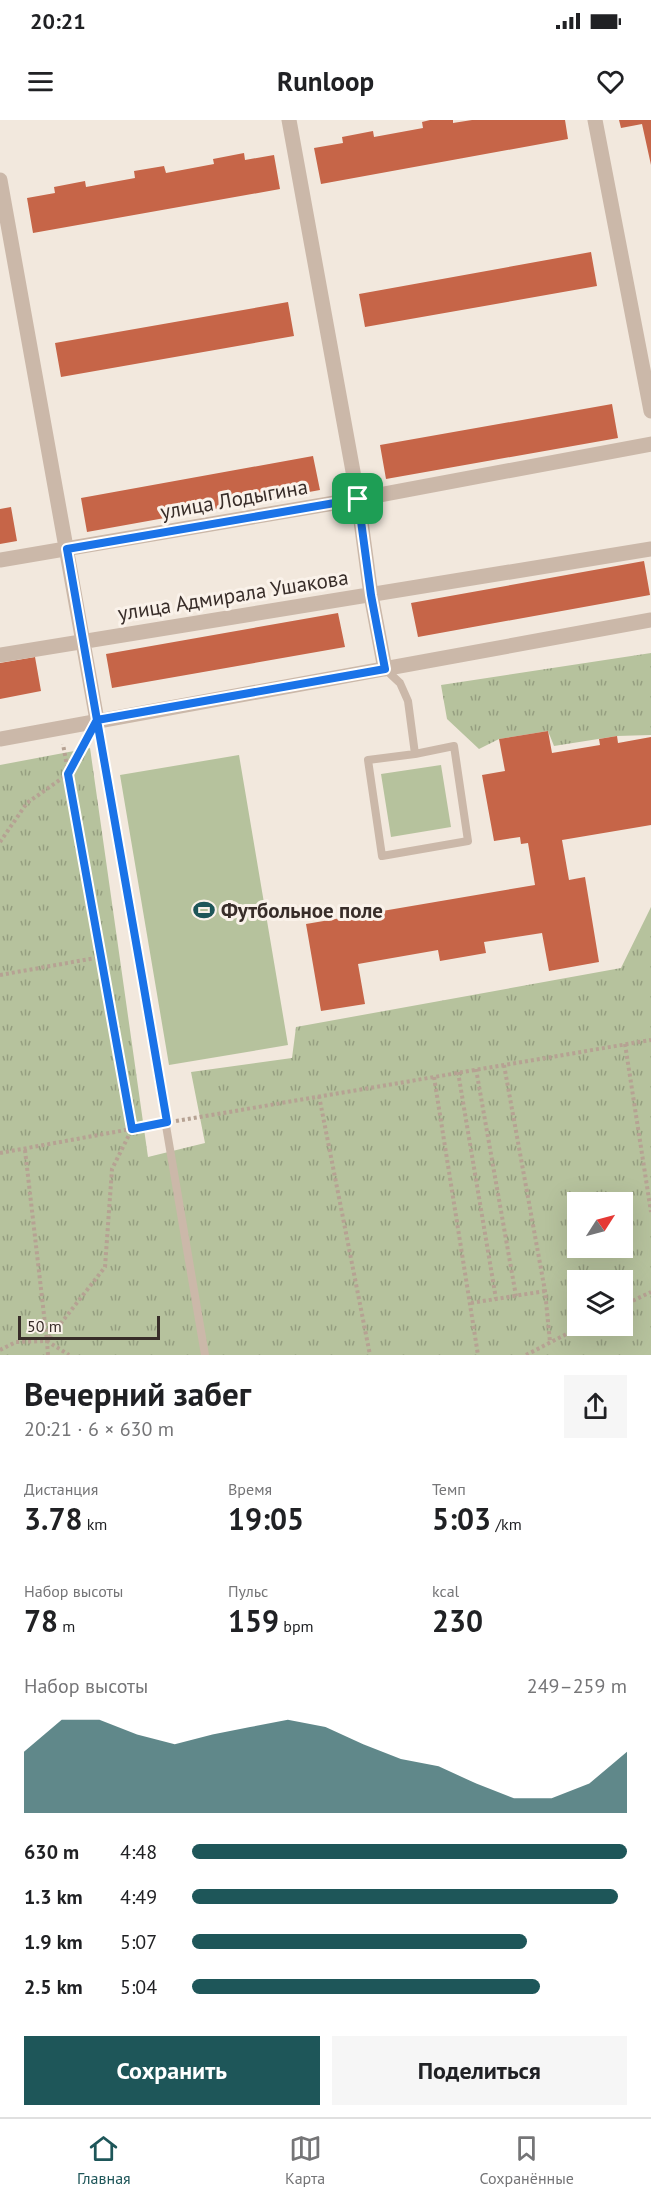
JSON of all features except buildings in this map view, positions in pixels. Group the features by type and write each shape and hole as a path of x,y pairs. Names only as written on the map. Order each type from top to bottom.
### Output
{"street":[{"path":"289,120 358,499 371,595 385,669"},
{"path":"595,120 651,411"},
{"path":"0,180 97,720"},
{"name":"улица Лодыгина","path":"0,560 358,499 651,444"},
{"name":"улица Адмирала Ушакова","path":"0,655 651,549"},
{"path":"0,739 651,620"}],"lane":[{"path":"385,669 400,683 408,701 415,754"},
{"path":"97,720 205,1355"},
{"path":"454,746 468,842 382,856 368,760 415,754 454,746"}],"path":[{"path":"0,842 27,803 68,774 97,720"},
{"path":"47,1341 105,1267 112,1169 132,1129 60,729"},
{"path":"0,975 101,957"},
{"path":"1,1152 25,1150 167,1122 651,1040"},
{"path":"625,1044 651,1212"},
{"path":"504,1065 545,1291 550,1342"},
{"path":"476,1069 516,1296"},
{"path":"458,1072 496,1299"},
{"path":"434,1077 478,1355"},
{"path":"319,1096 370,1355"},
{"path":"25,1150 48,1355"},
{"path":"471,1304 545,1291"},
{"path":"633,1301 651,1292"},
{"path":"526,1355 567,1334"},
{"path":"0,1350 16,1342 47,1341 69,1355"}],"green space":[{"path":"651,653 651,735 617,736 554,746 548,731 499,739 479,749 447,719 441,685"},
{"path":"90,748 148,1157 205,1143 191,1072 292,1058 296,1027 621,968 651,907 651,1355 0,1355 0,765"},
{"name":"Футбольное поле","path":"239,755 288,1045 169,1065 120,775"},
{"path":"441,765 451,827 391,837 381,774"}],"place":[{"name":"Футбольное поле","path":"204,910"}],"route":[{"path":"358,499 67,549 84,640 97,720 167,1122 132,1129 68,774 97,720 385,669 371,595 358,499"}]}
